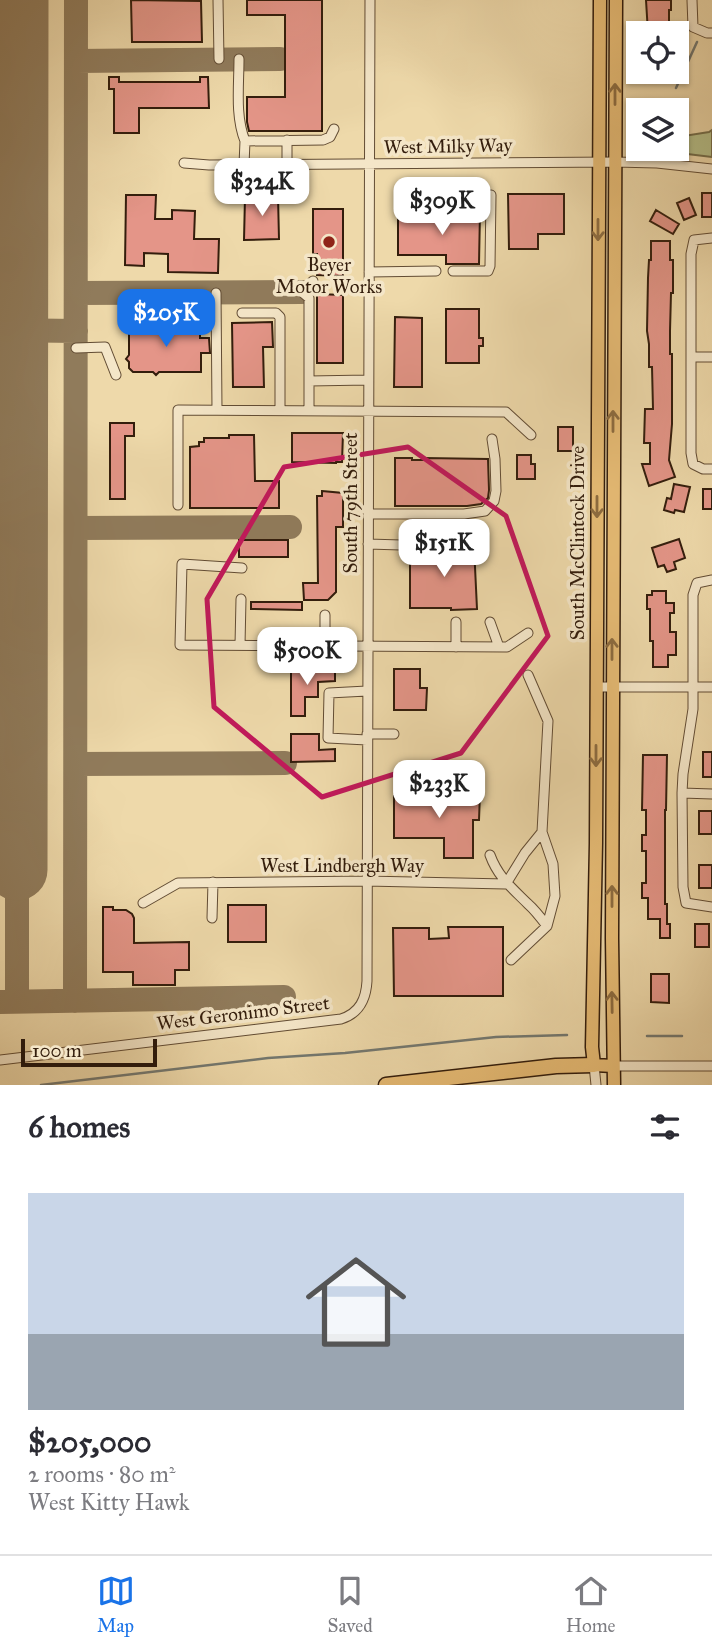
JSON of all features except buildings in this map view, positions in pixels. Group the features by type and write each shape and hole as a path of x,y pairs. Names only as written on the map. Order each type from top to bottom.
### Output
{"highway":[{"path":"386,1085 556,1066 594,1065"}],"main road":[{"name":"South McClintock Drive","path":"594,1065 592,1047 596,843 600,0"},
{"name":"South McClintock Drive","path":"614,1085 612,687 616,0"},
{"path":"594,1065 614,1066"}],"street":[{"path":"218,0 219,59"},
{"name":"South 79th Street","path":"361,1005 365,998 367,981 370,0"},
{"path":"692,0 693,27 712,33"},
{"path":"239,59 239,107 245,141 244,165"},
{"path":"245,141 323,140 330,137 334,130"},
{"path":"287,141 287,164"},
{"name":"West Milky Way","path":"184,163 244,165 615,162 712,169"},
{"path":"453,271 488,271 491,195"},
{"path":"712,238 694,240 691,254 691,453 693,464 703,469 712,469"},
{"path":"369,272 436,271"},
{"path":"309,411 309,298 302,292 313,281"},
{"path":"216,293 217,410"},
{"path":"242,313 276,313 280,317 280,410"},
{"path":"76,348 105,347 116,375"},
{"path":"691,357 712,357"},
{"path":"309,381 368,380"},
{"path":"178,505 178,410 506,411 531,435"},
{"path":"368,514 464,514 485,511 494,501 496,491 492,439"},
{"path":"368,544 401,545"},
{"path":"242,568 182,564 180,645 503,647 528,633"},
{"path":"712,580 697,583 693,595 693,709 682,793 683,887 686,903 712,907"},
{"path":"240,645 242,599"},
{"path":"324,615 324,646"},
{"path":"456,622 456,647"},
{"path":"490,622 503,647"},
{"path":"511,960 547,926 555,895 553,864 542,832 548,721 528,675"},
{"path":"596,687 712,687"},
{"path":"367,691 329,692 328,738 394,734"},
{"path":"682,793 712,794"},
{"path":"506,884 542,832"},
{"path":"490,855 506,884 530,905 547,926"},
{"name":"West Lindbergh Way","path":"143,903 178,883 366,881 506,884"},
{"path":"212,918 213,882"},
{"name":"West Geronimo Street","path":"0,1060 341,1019 349,1016 361,1005"},
{"name":"South McClintock Drive","path":"594,1065 596,1085"},
{"path":"614,1066 712,1066"}],"highlighted area":[{"path":"408,447 506,516 548,636 461,753 322,797 214,707 207,599 284,467"}],"green space":[{"path":"712,130 712,157 689,154 689,135"}],"waterway":[{"path":"676,88 697,42"},
{"path":"41,1085 268,1058 496,1037 567,1035"},
{"path":"647,1036 682,1036"}],"taxiway":[{"path":"75,1001 76,0"},
{"path":"76,61 280,59"},
{"path":"76,293 302,292"},
{"path":"0,330 76,331"},
{"path":"76,528 290,527"},
{"path":"76,764 285,763"},
{"path":"17,870 17,1001"},
{"path":"0,1002 284,997"}],"runway":[{"path":"17,870 18,0"}],"place":[{"name":"Beyer Motor Works","path":"329,242"}]}
